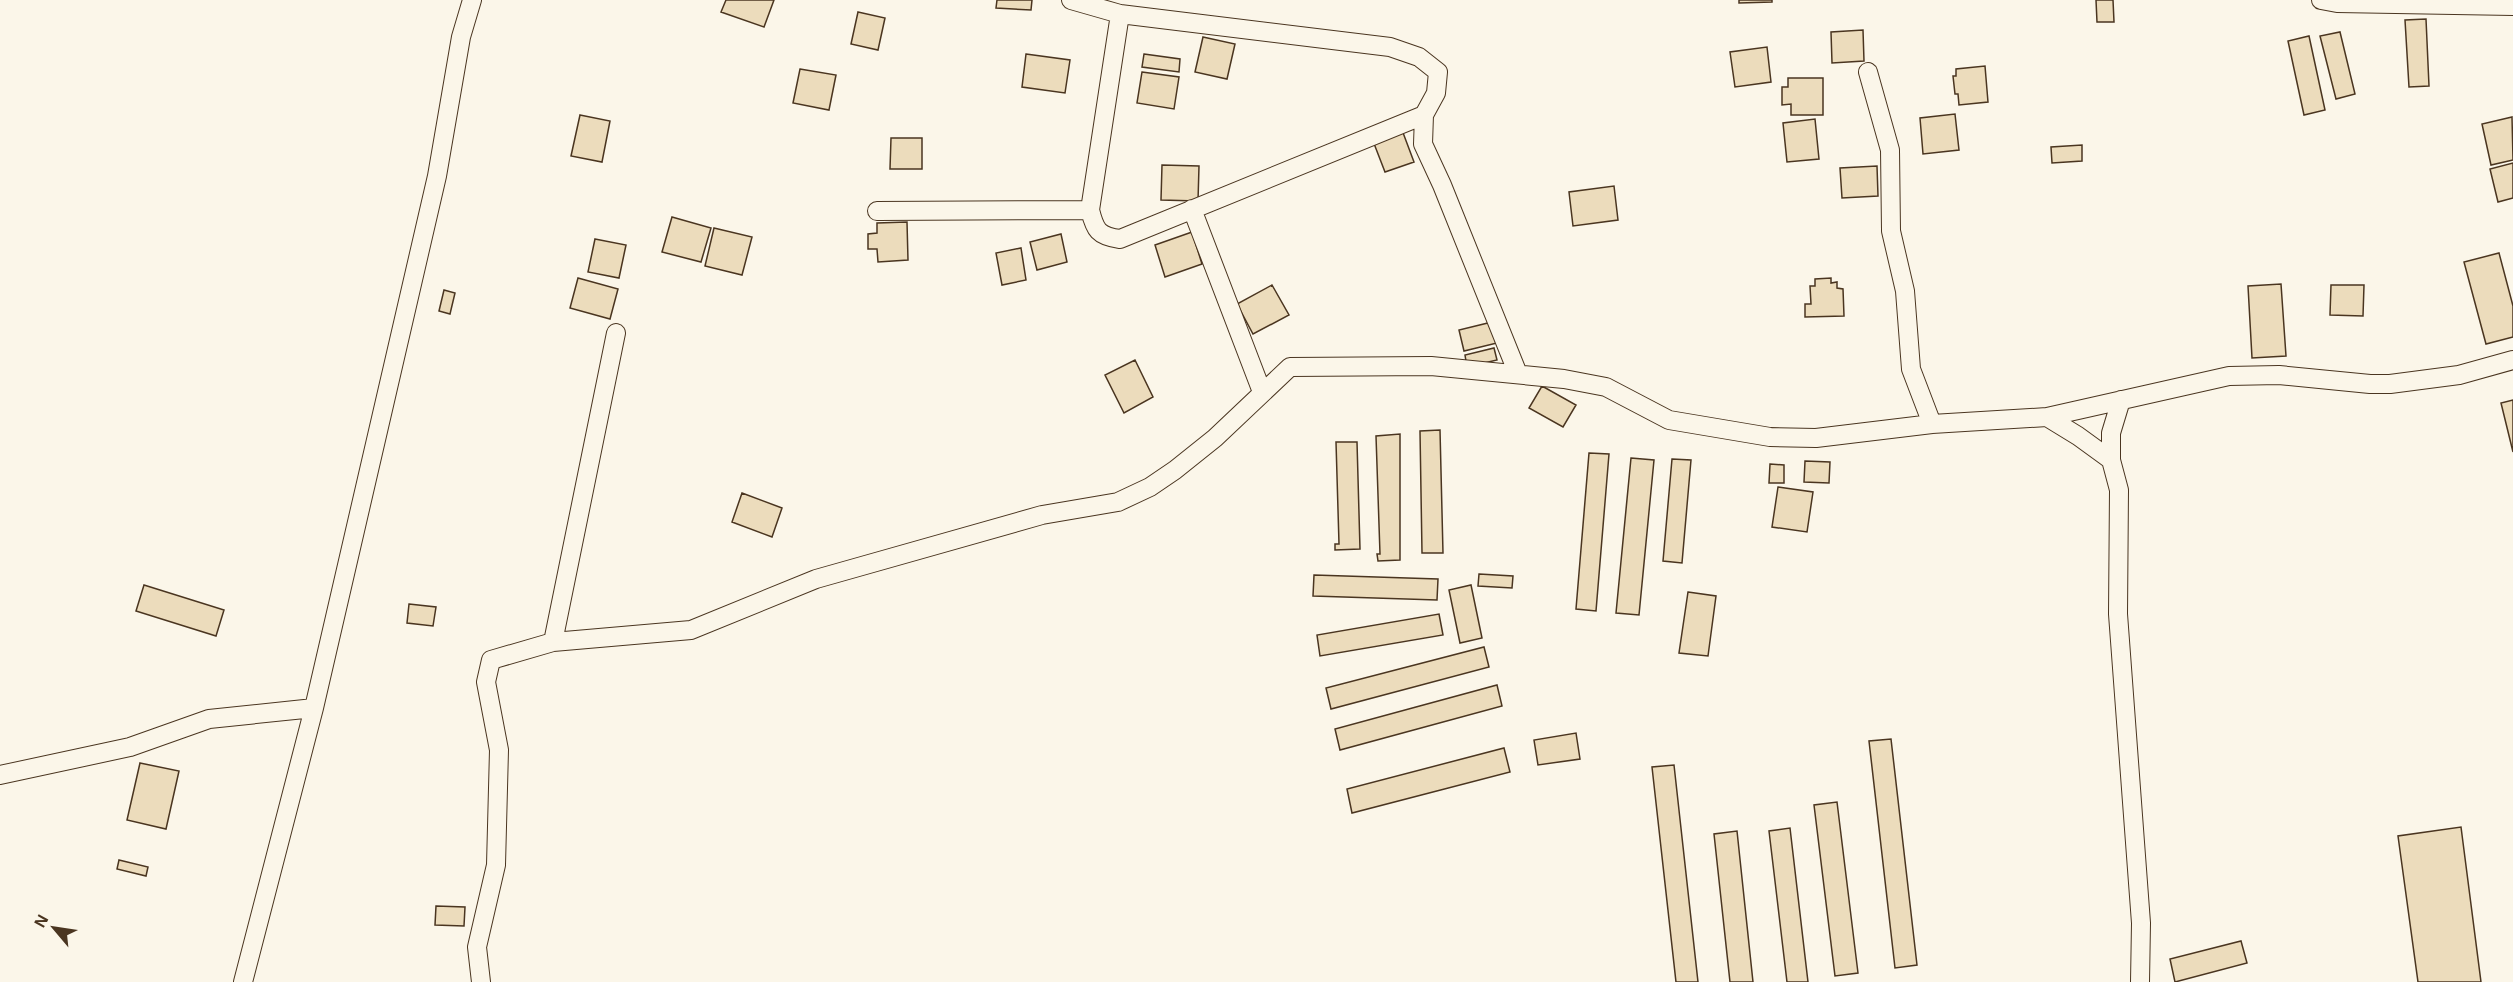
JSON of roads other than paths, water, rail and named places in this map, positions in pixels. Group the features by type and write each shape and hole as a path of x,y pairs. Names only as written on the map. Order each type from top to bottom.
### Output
{"street":[{"path":"243,982 314,708 437,176 461,37 472,0"},
{"path":"1071,0 1120,14 1390,47 1419,57 1438,72 1436,93 1424,115 1423,144 1442,185 1518,374"},
{"path":"2321,0 2337,3 2513,6"},
{"path":"1120,14 1090,210 1094,227 1105,237 1120,239 1424,115"},
{"path":"1869,72 1890,150 1891,231 1905,291 1911,369 1932,424"},
{"path":"1192,209 1262,392"},
{"path":"877,211 1090,210"},
{"path":"553,642 616,333"},
{"path":"481,982 477,947 496,865 499,750 486,682 491,660 553,642 691,630 816,579 1042,515 1118,502 1150,487 1175,470 1215,438 1290,367 1431,366 1564,378 1606,387 1669,420 1770,437 1816,438 1932,424 2047,417 2229,376 2279,375 2390,384 2459,375 2513,360"},
{"path":"2121,400 2111,433 2111,460 2119,490 2118,614 2141,923 2140,982"},
{"path":"2047,417 2111,460"},
{"path":"0,775 130,747 208,719 314,708"}]}
